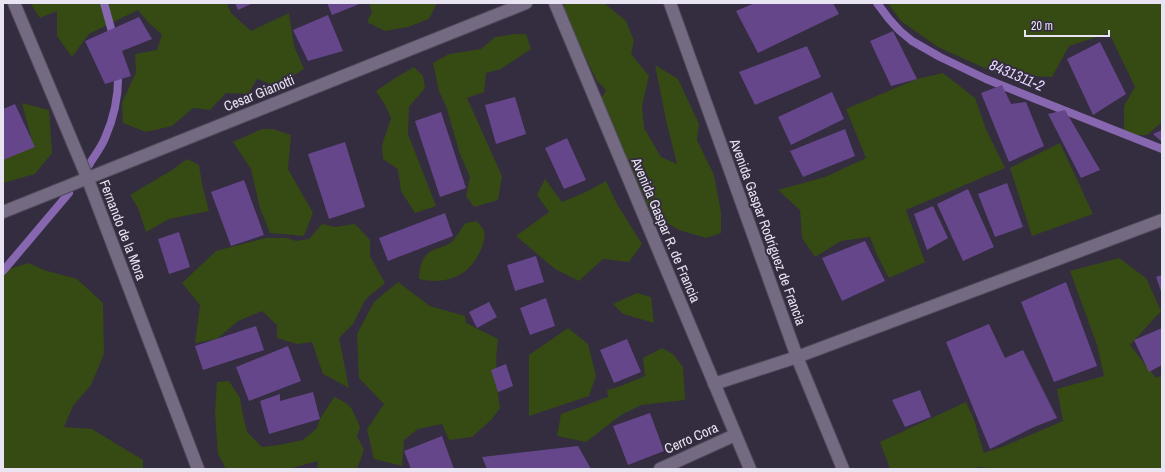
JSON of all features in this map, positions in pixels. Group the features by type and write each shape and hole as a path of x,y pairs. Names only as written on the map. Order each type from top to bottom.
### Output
{"street":[{"name":"Fernando de la Mora","path":"14,3 87,177 198,469"},
{"name":"Cesar Gianotti","path":"3,212 87,177 526,3"},
{"name":"Avenida Gaspar R. de Francia","path":"555,3 750,469"},
{"name":"Avenida Gaspar Rodríguez de Francia","path":"670,3 797,357 843,469"},
{"path":"714,384 797,357 1162,220"},
{"name":"Cerro Cora","path":"660,469 735,435"}],"green space":[{"path":"30,3 227,3 231,13 251,31 289,13 294,46 304,69 276,86 257,79 248,94 226,93 210,110 193,108 172,126 146,132 123,123 122,103 136,72 135,54 157,50 162,35 138,10 89,34 72,57 57,36 57,11 40,18"},
{"path":"369,3 437,3 429,19 408,27 385,31 367,22 372,12"},
{"path":"564,3 604,3 626,21 634,41 631,54 649,76 642,106 644,128 661,157 677,164 655,65 678,79 699,124 697,140 714,175 721,212 721,233 706,238 679,230 652,214 639,202 597,106 606,90 597,81 564,13"},
{"path":"888,3 1162,3 1162,122 1147,135 1124,135 1124,106 1135,87 1109,33 1069,46 1052,77 1000,75 938,47 901,21"},
{"path":"526,34 531,49 501,69 486,73 484,92 467,98 502,176 498,200 474,207 466,196 470,177 460,154 446,106 439,91 433,63 449,54 481,49 495,37"},
{"path":"414,67 423,76 425,88 409,107 408,134 436,206 415,213 401,191 398,169 383,159 382,145 391,118 376,91"},
{"path":"943,73 975,98 986,129 1005,168 906,210 925,262 889,278 877,255 870,237 841,241 815,257 802,238 800,210 778,190 825,177 866,158 846,109 917,79"},
{"path":"22,103 49,110 52,153 35,174 3,183 3,151 32,141"},
{"path":"262,129 273,129 291,135 288,169 313,213 304,236 270,233 260,208 251,169 233,142"},
{"path":"1060,143 1093,214 1032,236 1010,168"},
{"path":"187,159 199,165 209,211 169,219 146,232 138,208 130,195 172,170"},
{"path":"545,179 562,202 586,192 606,181 617,204 642,244 629,262 603,259 579,281 555,269 516,236 549,212 537,195"},
{"path":"477,221 484,231 484,242 476,260 468,269 459,275 448,279 431,281 419,279 421,266 424,258 429,252 451,243 466,223"},
{"path":"322,224 335,227 355,224 370,240 370,256 385,283 365,300 353,324 339,338 349,388 323,374 312,342 297,344 277,338 277,325 262,311 238,321 217,339 195,343 200,305 182,283 216,251 266,238 287,238 296,241 309,239"},
{"path":"1119,258 1146,278 1161,311 1130,345 1156,378 1162,375 1162,469 991,469 978,467 975,469 890,469 880,442 966,402 974,420 984,453 1063,421 1057,389 1104,376 1097,345 1070,271"},
{"path":"28,263 44,270 77,279 103,303 104,354 91,385 73,406 64,427 92,429 143,460 143,469 3,469 3,271"},
{"path":"398,282 430,306 465,316 466,323 498,339 496,373 500,408 492,419 472,437 449,440 442,424 418,429 404,440 402,466 374,459 367,429 384,404 359,378 357,334 374,302"},
{"path":"637,293 651,297 654,323 623,314 613,304"},
{"path":"568,328 588,344 596,376 589,396 529,416 529,355"},
{"path":"662,348 673,354 683,367 685,400 641,405 621,415 586,442 557,436 561,414 608,397 607,390 645,376 643,358"},
{"path":"229,381 240,398 247,432 262,447 303,440 317,428 320,419 334,397 348,405 360,427 357,436 364,450 357,469 317,469 318,461 288,469 226,469 218,454 215,413 217,382"}],"building":[{"path":"235,3 253,3 238,10"},
{"path":"327,3 362,3 332,15"},
{"path":"755,3 833,3 839,14 758,53 736,11"},
{"path":"328,15 343,51 308,61 293,30"},
{"path":"139,17 152,39 122,51 131,76 105,84 85,41"},
{"path":"893,31 917,79 891,86 870,41"},
{"path":"1100,42 1126,94 1093,115 1067,59"},
{"path":"807,46 821,77 755,105 739,72"},
{"path":"1002,85 1011,104 1026,102 1044,146 1009,162 981,93"},
{"path":"832,92 844,119 791,145 778,117"},
{"path":"515,97 526,134 496,144 485,105"},
{"path":"15,104 35,147 3,160 3,109"},
{"path":"1065,110 1100,170 1081,178 1048,114"},
{"path":"441,112 466,188 440,197 415,121"},
{"path":"845,129 855,156 803,177 790,151"},
{"path":"1162,130 1162,142 1153,134"},
{"path":"567,138 586,180 564,189 545,148"},
{"path":"345,142 365,207 329,219 308,154"},
{"path":"244,180 264,235 231,246 211,192"},
{"path":"1007,183 1023,227 995,237 978,194"},
{"path":"968,189 994,247 963,261 937,204"},
{"path":"933,206 948,238 927,250 914,214"},
{"path":"445,213 453,236 388,261 379,238"},
{"path":"179,232 190,267 169,274 158,239"},
{"path":"865,241 885,281 842,301 822,258"},
{"path":"536,256 544,282 515,291 507,265"},
{"path":"1162,275 1162,294 1156,277"},
{"path":"1066,282 1097,366 1054,382 1021,302"},
{"path":"546,298 555,326 530,335 520,308"},
{"path":"489,302 497,317 477,328 469,312"},
{"path":"989,324 1005,358 1023,350 1057,418 1034,427 990,449 946,342"},
{"path":"256,326 264,350 203,370 195,346"},
{"path":"1162,328 1162,365 1149,372 1134,340"},
{"path":"627,339 641,372 614,383 600,350"},
{"path":"288,346 301,381 249,401 236,367"},
{"path":"506,364 513,386 498,392 491,370"},
{"path":"920,390 931,417 905,427 892,400"},
{"path":"313,392 320,419 269,434 260,401 280,394 280,401"},
{"path":"650,413 664,451 628,465 613,426"},
{"path":"442,436 454,469 411,469 404,451"},
{"path":"578,446 591,469 487,469 482,457"}],"waterway":[{"path":"104,3 114,39"},
{"name":"8431311-2","path":"877,3 900,31 912,41 940,57 986,79 1162,149"},
{"path":"89,165 103,142 111,122 117,96 118,70"},
{"path":"3,271 69,193"}]}
